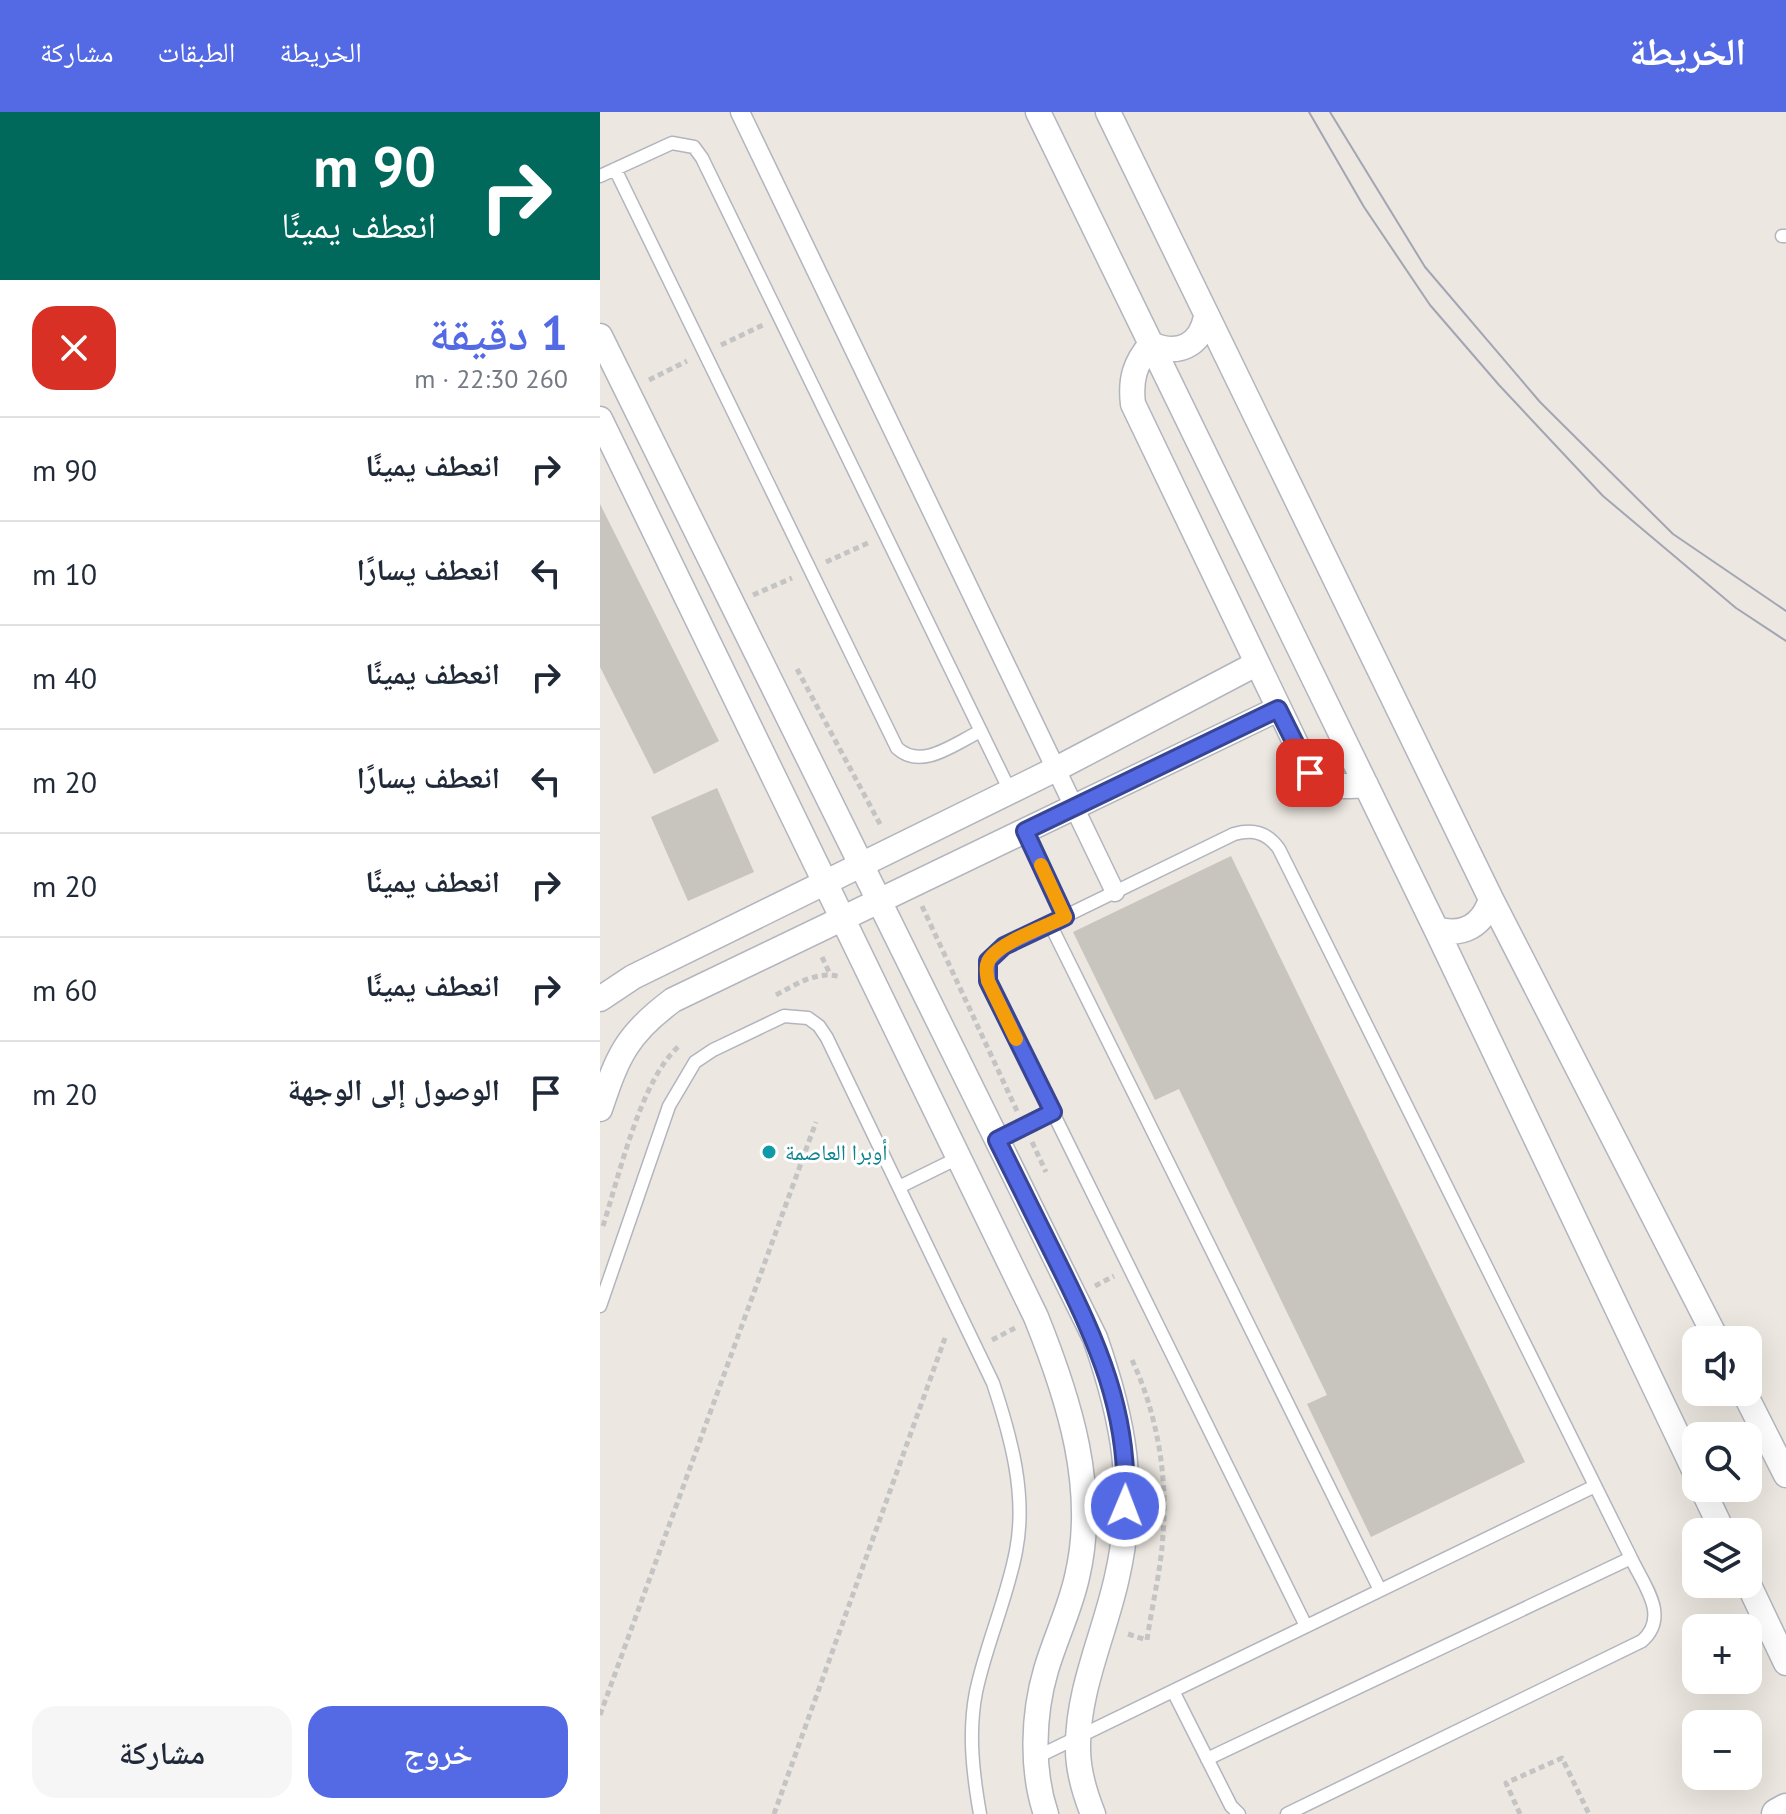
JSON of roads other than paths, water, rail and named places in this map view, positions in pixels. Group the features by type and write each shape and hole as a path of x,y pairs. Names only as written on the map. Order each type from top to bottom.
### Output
{"street":[{"path":"740,112 1115,892"},
{"path":"1038,112 1436,929 1682,1445"},
{"path":"1108,112 1491,899 1710,1326"},
{"path":"1151,344 1171,350 1191,344 1199,337 1206,317"},
{"path":"600,336 1095,1338 1114,1393 1124,1443 1125,1506 1117,1576 1085,1691 1078,1749 1085,1795 1093,1814"},
{"path":"1151,344 1133,371 1133,404 1256,664 1314,778 1332,786 1366,785"},
{"path":"600,419 1036,1317 1066,1397 1080,1460 1084,1523 1077,1577 1037,1710 1037,1757 1046,1814"},
{"path":"600,999 633,977 1056,769 1256,664"},
{"path":"600,1109 621,1052 633,1034 673,1000 1278,709"},
{"path":"1436,929 1447,932 1471,928 1487,911 1491,899"},
{"path":"1751,1406 1786,1475"},
{"path":"1755,1598 1786,1663"},
{"path":"1777,1814 1786,1809"}],"lane":[{"path":"600,176 672,143 694,147 702,158 1010,791"},
{"path":"615,169 897,748 916,759 927,757 981,731"},
{"path":"1025,831 1065,917"},
{"path":"1287,1814 1642,1641 1654,1631 1656,1618 1631,1558 1274,842 1256,831 1234,834 994,953 986,971 988,981 1306,1626"},
{"path":"1050,924 1380,1590"},
{"path":"600,1306 669,1106 695,1062 784,1016 808,1018 819,1026 993,1383 1008,1428 1020,1510 1017,1551 975,1695 973,1776 980,1814"},
{"path":"997,1140 1053,1112"},
{"path":"899,1187 958,1158"},
{"path":"1037,1757 1595,1486"},
{"path":"1207,1759 1631,1558"},
{"path":"1173,1691 1231,1806 1239,1814"}],"tram line":[{"path":"1309,112 1364,207 1430,305 1499,385 1603,496 1736,608 1786,641"},
{"path":"1330,112 1425,267 1540,402 1673,534 1786,611"}],"place":[{"name":"أوبرا العاصمة","path":"769,1152"}]}
